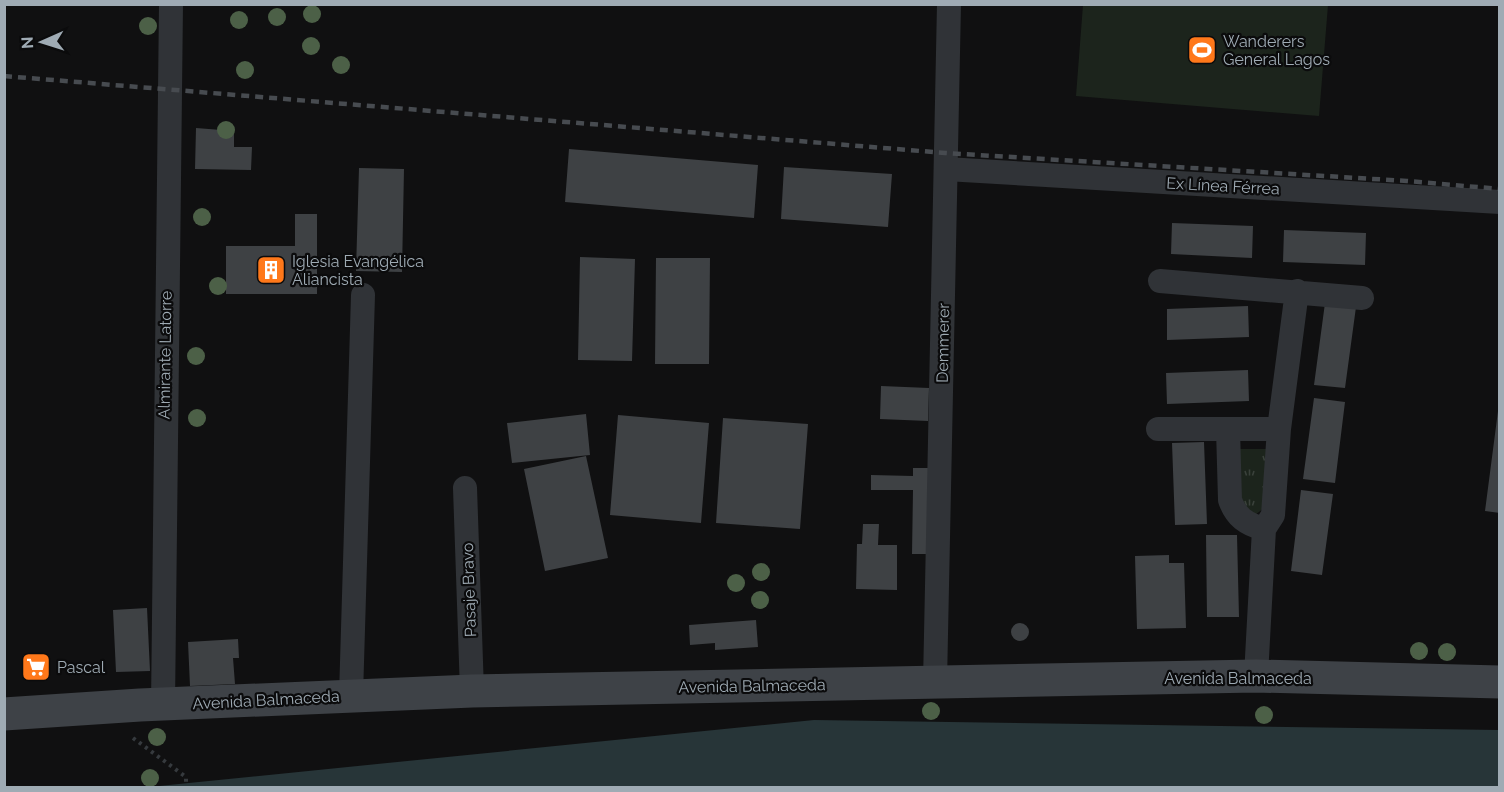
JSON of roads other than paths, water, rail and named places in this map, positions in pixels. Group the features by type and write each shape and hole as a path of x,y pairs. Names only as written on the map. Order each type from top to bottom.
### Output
{"main road":[{"name":"Avenida Balmaceda","path":"4,714 472,691 1256,676 1500,682"}],"street":[{"name":"Almirante Latorre","path":"163,705 171,4"},
{"name":"Demmerer","path":"935,683 949,4"},
{"name":"Ex Línea Férrea","path":"946,169 1500,202"},
{"path":"1160,281 1362,298"},
{"path":"1256,676 1264,529 1273,515 1279,429 1296,291"},
{"path":"351,696 363,295"},
{"path":"1158,429 1279,429"},
{"path":"1228,429 1230,500 1242,520 1264,529"},
{"name":"Pasaje Bravo","path":"465,488 472,691"}],"railway":[{"path":"4,76 945,153 1407,181 1500,189"}],"place":[{"name":"Wanderers General Lagos","path":"1202,50"},
{"name":"Iglesia Evangélica Aliancista","path":"271,270"},
{"name":"Pascal","path":"36,667"}]}
